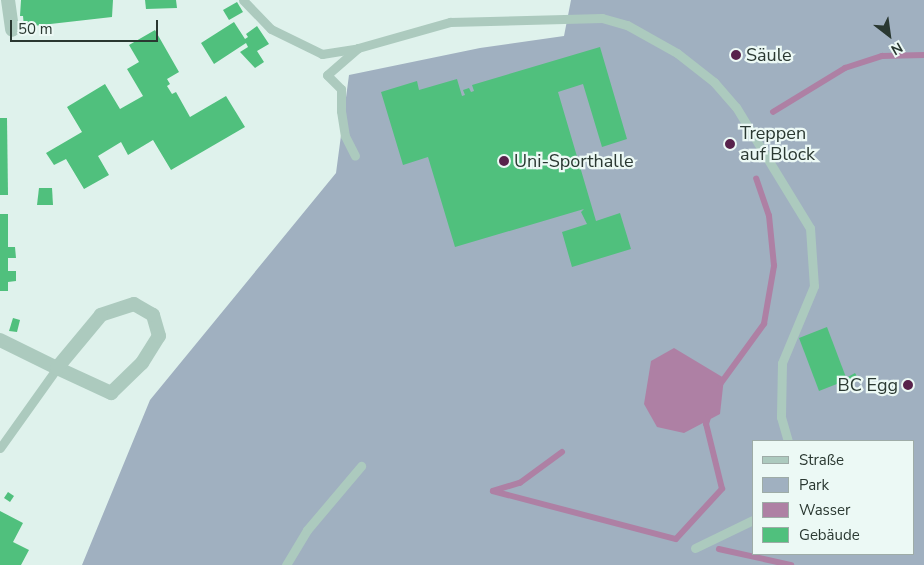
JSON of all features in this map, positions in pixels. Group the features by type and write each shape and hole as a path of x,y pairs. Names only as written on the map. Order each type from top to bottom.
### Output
{"street":[{"path":"8,0 12,30"},
{"path":"0,340 57,368 111,393 142,363 159,336 153,315 134,304 101,315 57,368"}],"lane":[{"path":"243,0 271,29 322,54 358,48 450,22 602,18 627,25 677,53 714,82 736,107 810,228 814,286 782,362 782,417 788,440"},
{"path":"355,156 345,136 341,89 327,75 358,48"},
{"path":"0,448 57,368"},
{"path":"286,565 307,530 361,466"},
{"path":"695,548 752,520"}],"green space":[{"path":"571,0 924,0 924,565 82,565 150,400 336,173 349,75 480,48 564,36"}],"water":[{"path":"674,348 724,378 720,414 684,433 657,427 644,404 651,361"}],"building":[{"path":"21,0 113,0 112,17 24,27 23,16 20,16"},
{"path":"145,0 176,0 177,8 146,9"},
{"path":"237,2 243,12 229,20 223,10"},
{"path":"234,22 245,39 248,37 246,34 257,26 269,44 257,51 264,62 255,68 240,52 248,47 246,43 214,64 201,43"},
{"path":"155,30 179,72 167,79 170,84 167,86 172,94 176,92 190,117 226,96 245,127 171,170 153,140 128,155 121,142 98,156 109,175 84,189 66,159 54,165 46,153 82,132 67,107 105,84 120,109 143,96 127,69 139,62 129,45"},
{"name":"Uni-Sporthalle","path":"600,47 627,139 602,147 583,84 558,92 596,221 620,213 631,249 572,267 562,232 587,224 581,212 584,209 455,247 428,157 403,165 381,92 417,81 419,90 457,79 462,96 465,95 463,90 469,88 471,92 474,91 472,85"},
{"path":"0,118 7,118 8,195 0,195"},
{"path":"39,188 52,188 53,205 37,205"},
{"path":"0,214 8,214 8,247 15,247 16,258 8,258 8,271 16,271 16,281 8,282 8,291 0,291"},
{"path":"13,318 20,320 17,332 9,331"},
{"path":"827,327 847,380 819,391 799,338"},
{"path":"855,373 858,378 849,383 846,378"},
{"path":"8,492 14,496 10,502 4,498"},
{"path":"0,511 23,523 13,542 29,550 21,565 0,565"}],"waterway":[{"path":"773,112 845,68 882,56 924,55"},
{"path":"721,383 764,324 774,266 769,216 756,179"},
{"path":"493,491 676,539 722,489 706,424 708,418"},
{"path":"493,491 520,483 562,452"},
{"path":"719,549 791,565"}],"place":[{"name":"Säule","path":"736,55"},
{"name":"Treppen auf Block","path":"730,144"},
{"name":"Uni-Sporthalle","path":"504,161"},
{"name":"BC Egg","path":"908,385"}]}
